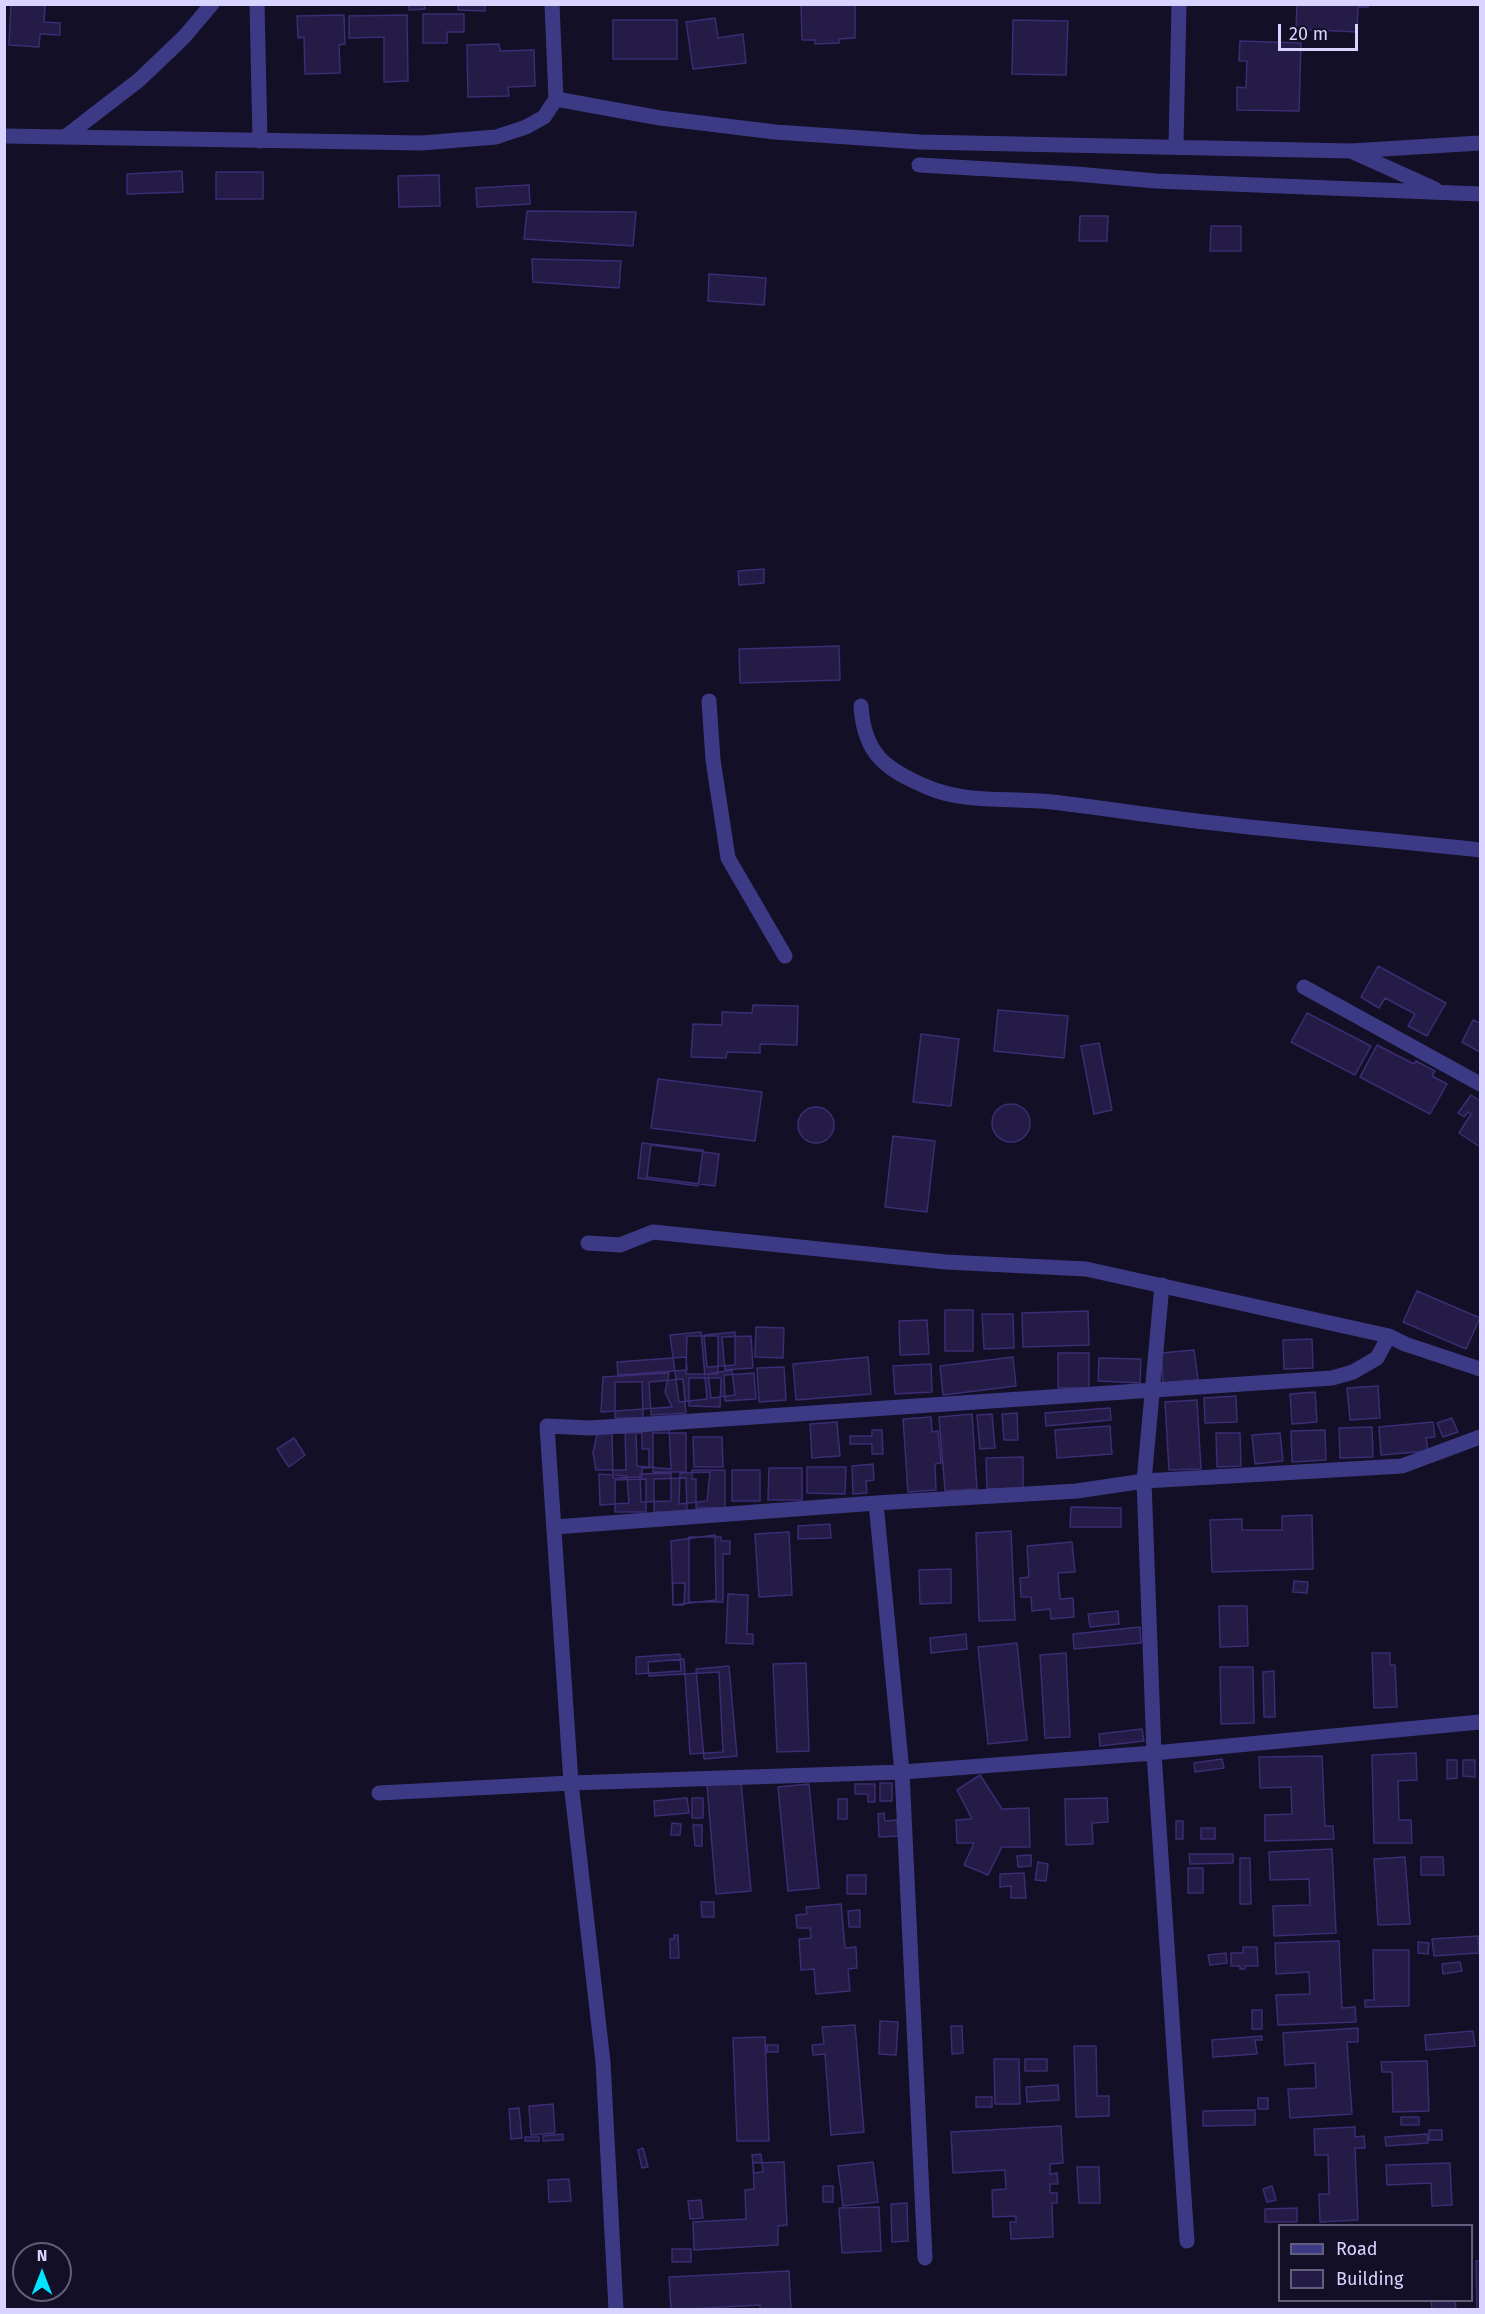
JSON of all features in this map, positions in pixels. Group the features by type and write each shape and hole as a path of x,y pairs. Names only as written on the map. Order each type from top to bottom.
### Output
{"street":[{"path":"65,137 139,80 184,37 212,4"},
{"path":"257,4 260,141"},
{"path":"4,136 422,143 496,136 526,127 544,117 556,99 552,4"},
{"path":"1176,146 1179,4"},
{"path":"556,99 660,118 786,133 920,142 1350,151 1480,143"},
{"path":"1350,151 1442,192"},
{"path":"919,165 1156,181 1480,194"},
{"path":"709,701 713,760 728,858 785,956"},
{"path":"861,706 862,724 868,744 881,762 927,787 953,796 1048,802 1206,822 1480,850"},
{"path":"1304,987 1480,1084"},
{"path":"588,1243 620,1245 653,1232 946,1262 1086,1269 1389,1336 1405,1344 1480,1369"},
{"path":"1162,1285 1144,1481 1154,1754 1187,2241"},
{"path":"616,2310 603,2062 571,1784 547,1426 590,1428 1332,1378 1353,1372 1377,1358 1389,1336"},
{"path":"555,1527 876,1503 1077,1491 1144,1481 1402,1466 1480,1437"},
{"path":"876,1503 902,1772 925,2258"},
{"path":"379,1793 902,1772 1154,1754 1480,1722"}],"building":[{"path":"11,4 45,4 44,22 60,23 60,35 40,34 39,47 9,45"},
{"path":"409,4 424,4 425,9 409,10"},
{"path":"458,4 485,4 485,11 458,10"},
{"path":"801,4 855,4 855,38 839,39 839,43 815,44 815,40 802,40"},
{"path":"1297,4 1369,4 1368,7 1358,7 1357,32 1296,29"},
{"path":"423,14 464,14 464,32 447,32 447,43 423,43"},
{"path":"344,15 345,44 339,45 340,73 305,74 304,37 298,38 297,16"},
{"path":"407,15 408,81 384,82 384,37 349,38 349,16"},
{"path":"715,18 718,38 743,34 746,63 693,69 686,22"},
{"path":"613,20 677,20 677,59 613,59"},
{"path":"1013,20 1068,21 1066,75 1012,74"},
{"path":"1240,41 1301,43 1299,111 1237,110 1237,87 1246,88 1247,61 1239,61"},
{"path":"499,44 500,51 534,50 535,86 508,87 509,96 468,97 467,45"},
{"path":"182,171 183,192 127,194 127,174"},
{"path":"216,172 263,172 263,199 216,199"},
{"path":"439,175 440,206 399,207 398,176"},
{"path":"529,185 530,204 477,207 476,188"},
{"path":"527,211 636,212 633,246 524,239"},
{"path":"1080,216 1108,216 1107,241 1079,241"},
{"path":"1211,226 1241,226 1241,251 1210,251"},
{"path":"532,259 621,261 619,288 533,282"},
{"path":"709,274 766,278 764,305 708,301"},
{"path":"764,569 764,583 739,585 738,571"},
{"path":"839,646 840,680 740,683 739,649"},
{"path":"1378,966 1446,1003 1427,1036 1408,1026 1415,1014 1385,998 1379,1008 1361,997"},
{"path":"753,1005 798,1006 797,1045 760,1044 760,1053 727,1052 726,1058 691,1057 693,1024 722,1025 722,1012 752,1013"},
{"path":"998,1010 1068,1016 1064,1058 994,1051"},
{"path":"1307,1013 1371,1046 1355,1075 1291,1042"},
{"path":"1473,1020 1480,1023 1480,1052 1462,1042"},
{"path":"921,1034 959,1039 951,1106 913,1102"},
{"path":"1099,1043 1112,1110 1094,1114 1081,1046"},
{"path":"1377,1045 1414,1064 1416,1061 1435,1071 1432,1076 1447,1084 1430,1114 1360,1077"},
{"path":"658,1079 762,1092 755,1141 651,1128"},
{"path":"1471,1095 1480,1101 1480,1147 1459,1133 1471,1114 1468,1112 1464,1117 1458,1113"},
{"path":"1011,1104 1024,1110 1030,1123 1024,1136 1011,1142 998,1136 992,1123 998,1110"},
{"path":"816,1107 829,1112 834,1125 829,1138 816,1143 803,1138 798,1125 803,1112"},
{"path":"893,1136 935,1141 927,1212 885,1207"},
{"path":"642,1143 703,1150 698,1186 638,1178"},
{"path":"651,1145 719,1154 715,1186 647,1177"},
{"path":"1417,1291 1480,1318 1466,1349 1403,1322"},
{"path":"945,1310 973,1310 973,1351 945,1351"},
{"path":"1088,1311 1089,1345 1023,1347 1022,1313"},
{"path":"982,1314 1013,1314 1014,1348 984,1349"},
{"path":"927,1320 929,1354 900,1355 899,1321"},
{"path":"756,1327 784,1328 783,1358 755,1357"},
{"path":"701,1332 707,1399 679,1402 670,1335"},
{"path":"735,1332 735,1365 707,1367 704,1335"},
{"path":"687,1336 718,1336 718,1374 686,1374"},
{"path":"751,1336 753,1368 725,1370 722,1337"},
{"path":"1312,1339 1313,1368 1284,1369 1283,1340"},
{"path":"1194,1350 1198,1380 1163,1383 1161,1353"},
{"path":"1058,1353 1089,1353 1089,1388 1058,1388"},
{"path":"686,1357 687,1370 618,1375 617,1362"},
{"path":"868,1357 871,1394 796,1400 793,1364"},
{"path":"1013,1357 1016,1386 943,1395 940,1366"},
{"path":"1099,1358 1141,1359 1140,1383 1098,1381"},
{"path":"931,1364 932,1392 895,1394 893,1366"},
{"path":"784,1367 786,1400 759,1402 757,1368"},
{"path":"732,1370 735,1395 711,1398 708,1374"},
{"path":"669,1373 665,1392 672,1407 601,1412 603,1377"},
{"path":"754,1373 756,1399 725,1401 724,1375"},
{"path":"689,1378 721,1378 720,1407 689,1406"},
{"path":"683,1379 686,1413 651,1415 649,1382"},
{"path":"615,1382 642,1382 643,1418 615,1418"},
{"path":"1378,1386 1380,1418 1350,1420 1347,1388"},
{"path":"1315,1392 1317,1422 1292,1424 1290,1394"},
{"path":"1236,1396 1237,1422 1205,1423 1204,1398"},
{"path":"1197,1400 1201,1469 1169,1470 1165,1402"},
{"path":"1110,1408 1111,1420 1046,1426 1045,1413"},
{"path":"1017,1413 1018,1440 1004,1440 1002,1414"},
{"path":"972,1414 977,1489 945,1491 939,1417"},
{"path":"992,1414 995,1448 980,1449 977,1415"},
{"path":"931,1417 932,1432 938,1431 941,1463 935,1464 936,1490 908,1492 903,1419"},
{"path":"1452,1418 1458,1432 1443,1437 1437,1423"},
{"path":"837,1422 840,1456 812,1458 810,1424"},
{"path":"1433,1422 1435,1437 1426,1438 1428,1451 1381,1455 1379,1427"},
{"path":"1110,1426 1112,1454 1057,1458 1055,1430"},
{"path":"669,1427 671,1469 637,1466 636,1433"},
{"path":"1372,1427 1373,1457 1340,1458 1339,1428"},
{"path":"625,1428 626,1470 596,1470 593,1453 598,1430"},
{"path":"872,1430 882,1430 883,1454 872,1454 872,1444 850,1444 850,1436 872,1436"},
{"path":"1325,1430 1326,1460 1292,1462 1291,1431"},
{"path":"612,1433 642,1433 642,1449 649,1449 649,1468 642,1468 642,1477 613,1478"},
{"path":"653,1433 686,1433 686,1472 653,1472"},
{"path":"1216,1433 1240,1433 1241,1466 1217,1467"},
{"path":"1280,1433 1283,1461 1255,1464 1252,1435"},
{"path":"693,1437 722,1437 723,1467 694,1467"},
{"path":"294,1438 305,1455 289,1467 277,1449"},
{"path":"1023,1457 1023,1488 987,1489 986,1458"},
{"path":"873,1464 874,1480 866,1481 867,1493 853,1494 852,1466"},
{"path":"807,1467 846,1467 845,1494 807,1493"},
{"path":"769,1468 802,1468 802,1500 768,1500"},
{"path":"692,1470 725,1470 725,1508 696,1508 696,1479 692,1479"},
{"path":"732,1470 760,1470 760,1501 732,1501"},
{"path":"710,1472 707,1501 679,1504 680,1473"},
{"path":"671,1473 671,1501 641,1502 640,1474"},
{"path":"599,1474 627,1476 629,1503 600,1505"},
{"path":"686,1478 687,1512 654,1512 654,1479"},
{"path":"646,1479 646,1512 615,1512 615,1480"},
{"path":"1071,1507 1121,1508 1121,1527 1070,1527"},
{"path":"1312,1515 1313,1569 1212,1572 1210,1520 1242,1519 1242,1530 1282,1530 1282,1516"},
{"path":"830,1524 831,1538 798,1539 798,1526"},
{"path":"1011,1531 1015,1620 979,1621 976,1533"},
{"path":"789,1532 792,1595 759,1597 755,1534"},
{"path":"715,1535 716,1600 673,1605 671,1541"},
{"path":"689,1537 721,1537 721,1541 730,1541 730,1554 723,1554 723,1602 689,1602"},
{"path":"1072,1542 1075,1572 1058,1573 1060,1599 1073,1598 1074,1617 1051,1619 1050,1609 1032,1611 1031,1597 1021,1597 1020,1578 1029,1577 1027,1546"},
{"path":"951,1569 951,1603 920,1604 919,1570"},
{"path":"1294,1581 1308,1582 1307,1593 1293,1592"},
{"path":"673,1583 685,1583 684,1605 673,1605"},
{"path":"728,1594 748,1595 747,1634 753,1634 753,1644 726,1643"},
{"path":"1219,1606 1247,1606 1248,1646 1220,1647"},
{"path":"1118,1611 1119,1624 1090,1627 1088,1614"},
{"path":"1140,1627 1141,1643 1074,1649 1073,1634"},
{"path":"966,1634 967,1649 931,1653 930,1638"},
{"path":"1017,1643 1027,1740 988,1744 978,1647"},
{"path":"1066,1653 1070,1737 1045,1738 1040,1655"},
{"path":"1372,1653 1390,1653 1390,1665 1395,1665 1397,1707 1374,1708"},
{"path":"680,1654 681,1671 636,1674 636,1657"},
{"path":"684,1659 685,1674 649,1676 648,1662"},
{"path":"806,1663 809,1751 777,1752 773,1664"},
{"path":"729,1666 737,1756 704,1759 696,1669"},
{"path":"1220,1667 1253,1667 1254,1723 1221,1724"},
{"path":"1274,1671 1275,1717 1264,1717 1263,1672"},
{"path":"719,1672 723,1752 690,1754 685,1674"},
{"path":"1142,1729 1144,1741 1100,1746 1099,1734"},
{"path":"1416,1753 1417,1780 1398,1781 1399,1820 1411,1820 1412,1843 1374,1843 1372,1755"},
{"path":"1322,1756 1325,1826 1333,1826 1334,1839 1265,1841 1265,1815 1292,1814 1291,1787 1260,1788 1259,1757"},
{"path":"1222,1759 1224,1768 1195,1772 1194,1763"},
{"path":"1447,1760 1457,1760 1457,1778 1447,1779"},
{"path":"1463,1760 1475,1760 1475,1777 1463,1776"},
{"path":"980,1775 1002,1809 1029,1808 1030,1847 1002,1847 988,1875 964,1865 974,1843 957,1843 956,1820 972,1819 957,1790"},
{"path":"741,1782 751,1891 716,1894 707,1785"},
{"path":"880,1783 892,1783 892,1801 880,1801"},
{"path":"809,1784 819,1888 788,1891 778,1787"},
{"path":"855,1784 875,1784 875,1802 868,1802 868,1794 855,1794"},
{"path":"687,1798 689,1813 655,1816 654,1801"},
{"path":"692,1798 703,1798 703,1818 692,1818"},
{"path":"1107,1798 1108,1822 1092,1823 1093,1844 1066,1845 1065,1799"},
{"path":"838,1799 847,1799 847,1819 838,1819"},
{"path":"884,1813 885,1821 897,1820 898,1836 879,1837 878,1814"},
{"path":"1176,1821 1183,1821 1183,1839 1176,1839"},
{"path":"672,1823 681,1824 680,1835 671,1835"},
{"path":"693,1825 702,1825 702,1846 695,1846"},
{"path":"1201,1828 1215,1828 1215,1839 1201,1839"},
{"path":"1332,1849 1336,1933 1274,1936 1273,1906 1310,1905 1309,1879 1270,1880 1269,1852"},
{"path":"1189,1854 1233,1854 1233,1863 1190,1864"},
{"path":"1031,1855 1031,1866 1018,1867 1017,1856"},
{"path":"1405,1857 1410,1924 1378,1925 1374,1859"},
{"path":"1421,1857 1443,1857 1444,1875 1421,1875"},
{"path":"1240,1858 1250,1858 1251,1904 1240,1904"},
{"path":"1038,1862 1048,1864 1046,1881 1035,1880"},
{"path":"1188,1868 1203,1868 1203,1893 1188,1893"},
{"path":"1024,1873 1026,1898 1011,1898 1011,1886 1000,1887 1000,1874"},
{"path":"847,1875 866,1875 866,1894 847,1894"},
{"path":"701,1902 714,1902 714,1917 702,1917"},
{"path":"841,1904 845,1948 856,1947 857,1968 848,1969 850,1991 816,1994 814,1969 801,1970 799,1939 811,1938 810,1928 797,1928 796,1915 807,1914 806,1907"},
{"path":"860,1910 860,1927 849,1927 848,1911"},
{"path":"674,1935 678,1935 679,1958 670,1958 670,1939 674,1939"},
{"path":"1478,1936 1479,1953 1434,1956 1432,1939"},
{"path":"1339,1941 1342,2008 1355,2007 1356,2022 1278,2025 1276,1995 1310,1994 1309,1972 1276,1974 1275,1943"},
{"path":"1418,1942 1429,1943 1428,1954 1418,1953"},
{"path":"1243,1947 1257,1947 1258,1966 1245,1966 1245,1969 1240,1969 1240,1966 1231,1966 1231,1953 1243,1953"},
{"path":"1373,1950 1409,1950 1409,2006 1365,2007 1365,2000 1374,2000"},
{"path":"1226,1953 1227,1963 1210,1965 1208,1955"},
{"path":"1460,1962 1462,1971 1443,1974 1442,1964"},
{"path":"1252,2010 1262,2010 1262,2029 1252,2029"},
{"path":"880,2021 898,2022 896,2055 879,2054"},
{"path":"855,2025 864,2132 831,2135 825,2054 813,2055 812,2045 824,2044 822,2027"},
{"path":"951,2026 962,2026 963,2053 952,2054"},
{"path":"1358,2028 1358,2042 1347,2042 1352,2114 1290,2118 1288,2089 1316,2088 1315,2063 1285,2065 1283,2033"},
{"path":"1473,2031 1475,2046 1426,2050 1425,2035"},
{"path":"1262,2036 1262,2040 1255,2040 1257,2054 1213,2057 1212,2040"},
{"path":"765,2037 769,2141 737,2141 733,2038"},
{"path":"767,2045 778,2045 778,2052 767,2052"},
{"path":"1074,2046 1096,2046 1097,2096 1109,2096 1109,2116 1076,2117"},
{"path":"994,2059 1019,2059 1020,2104 995,2104"},
{"path":"1025,2059 1047,2059 1047,2071 1025,2071"},
{"path":"1427,2061 1429,2111 1393,2112 1392,2072 1382,2072 1381,2062"},
{"path":"1058,2085 1059,2100 1027,2102 1026,2087"},
{"path":"976,2097 992,2097 992,2107 976,2107"},
{"path":"1258,2098 1268,2098 1268,2109 1258,2109"},
{"path":"553,2104 555,2133 531,2135 529,2106"},
{"path":"519,2108 522,2138 511,2139 509,2109"},
{"path":"1255,2110 1255,2125 1203,2126 1203,2111"},
{"path":"1401,2117 1419,2117 1419,2125 1401,2125"},
{"path":"1061,2126 1063,2163 1050,2164 1050,2174 1057,2173 1058,2184 1050,2184 1050,2193 1057,2193 1057,2203 1052,2203 1053,2237 1011,2239 1010,2222 1016,2222 1016,2216 993,2217 992,2190 1006,2189 1005,2170 953,2173 951,2132"},
{"path":"1355,2127 1355,2137 1364,2136 1365,2148 1355,2148 1358,2220 1320,2222 1319,2194 1329,2194 1328,2155 1315,2155 1314,2129"},
{"path":"1429,2130 1442,2130 1442,2140 1429,2140"},
{"path":"563,2134 563,2140 543,2141 543,2136"},
{"path":"1427,2134 1428,2143 1386,2146 1385,2137"},
{"path":"525,2137 539,2137 539,2141 525,2141"},
{"path":"643,2148 648,2167 642,2168 638,2150"},
{"path":"761,2154 763,2172 754,2173 752,2155"},
{"path":"784,2162 787,2225 778,2226 778,2245 694,2250 693,2222 746,2219 745,2190 754,2189 753,2163"},
{"path":"873,2162 878,2202 843,2206 838,2166"},
{"path":"1450,2163 1452,2205 1432,2206 1431,2183 1387,2185 1386,2165"},
{"path":"1077,2167 1099,2167 1100,2203 1079,2203"},
{"path":"569,2179 571,2201 549,2202 548,2180"},
{"path":"823,2186 833,2186 833,2202 823,2202"},
{"path":"1272,2186 1276,2200 1267,2202 1263,2189"},
{"path":"701,2200 703,2218 690,2219 688,2201"},
{"path":"907,2203 908,2241 892,2242 891,2204"},
{"path":"879,2207 881,2251 842,2253 839,2208"},
{"path":"1297,2208 1297,2222 1265,2222 1265,2209"},
{"path":"672,2249 691,2249 691,2262 672,2262"},
{"path":"1476,2261 1480,2261 1480,2310 1477,2310"},
{"path":"789,2271 791,2310 760,2310 760,2305 671,2310 669,2277"},
{"path":"1431,2302 1455,2302 1456,2310 1432,2310"}]}
